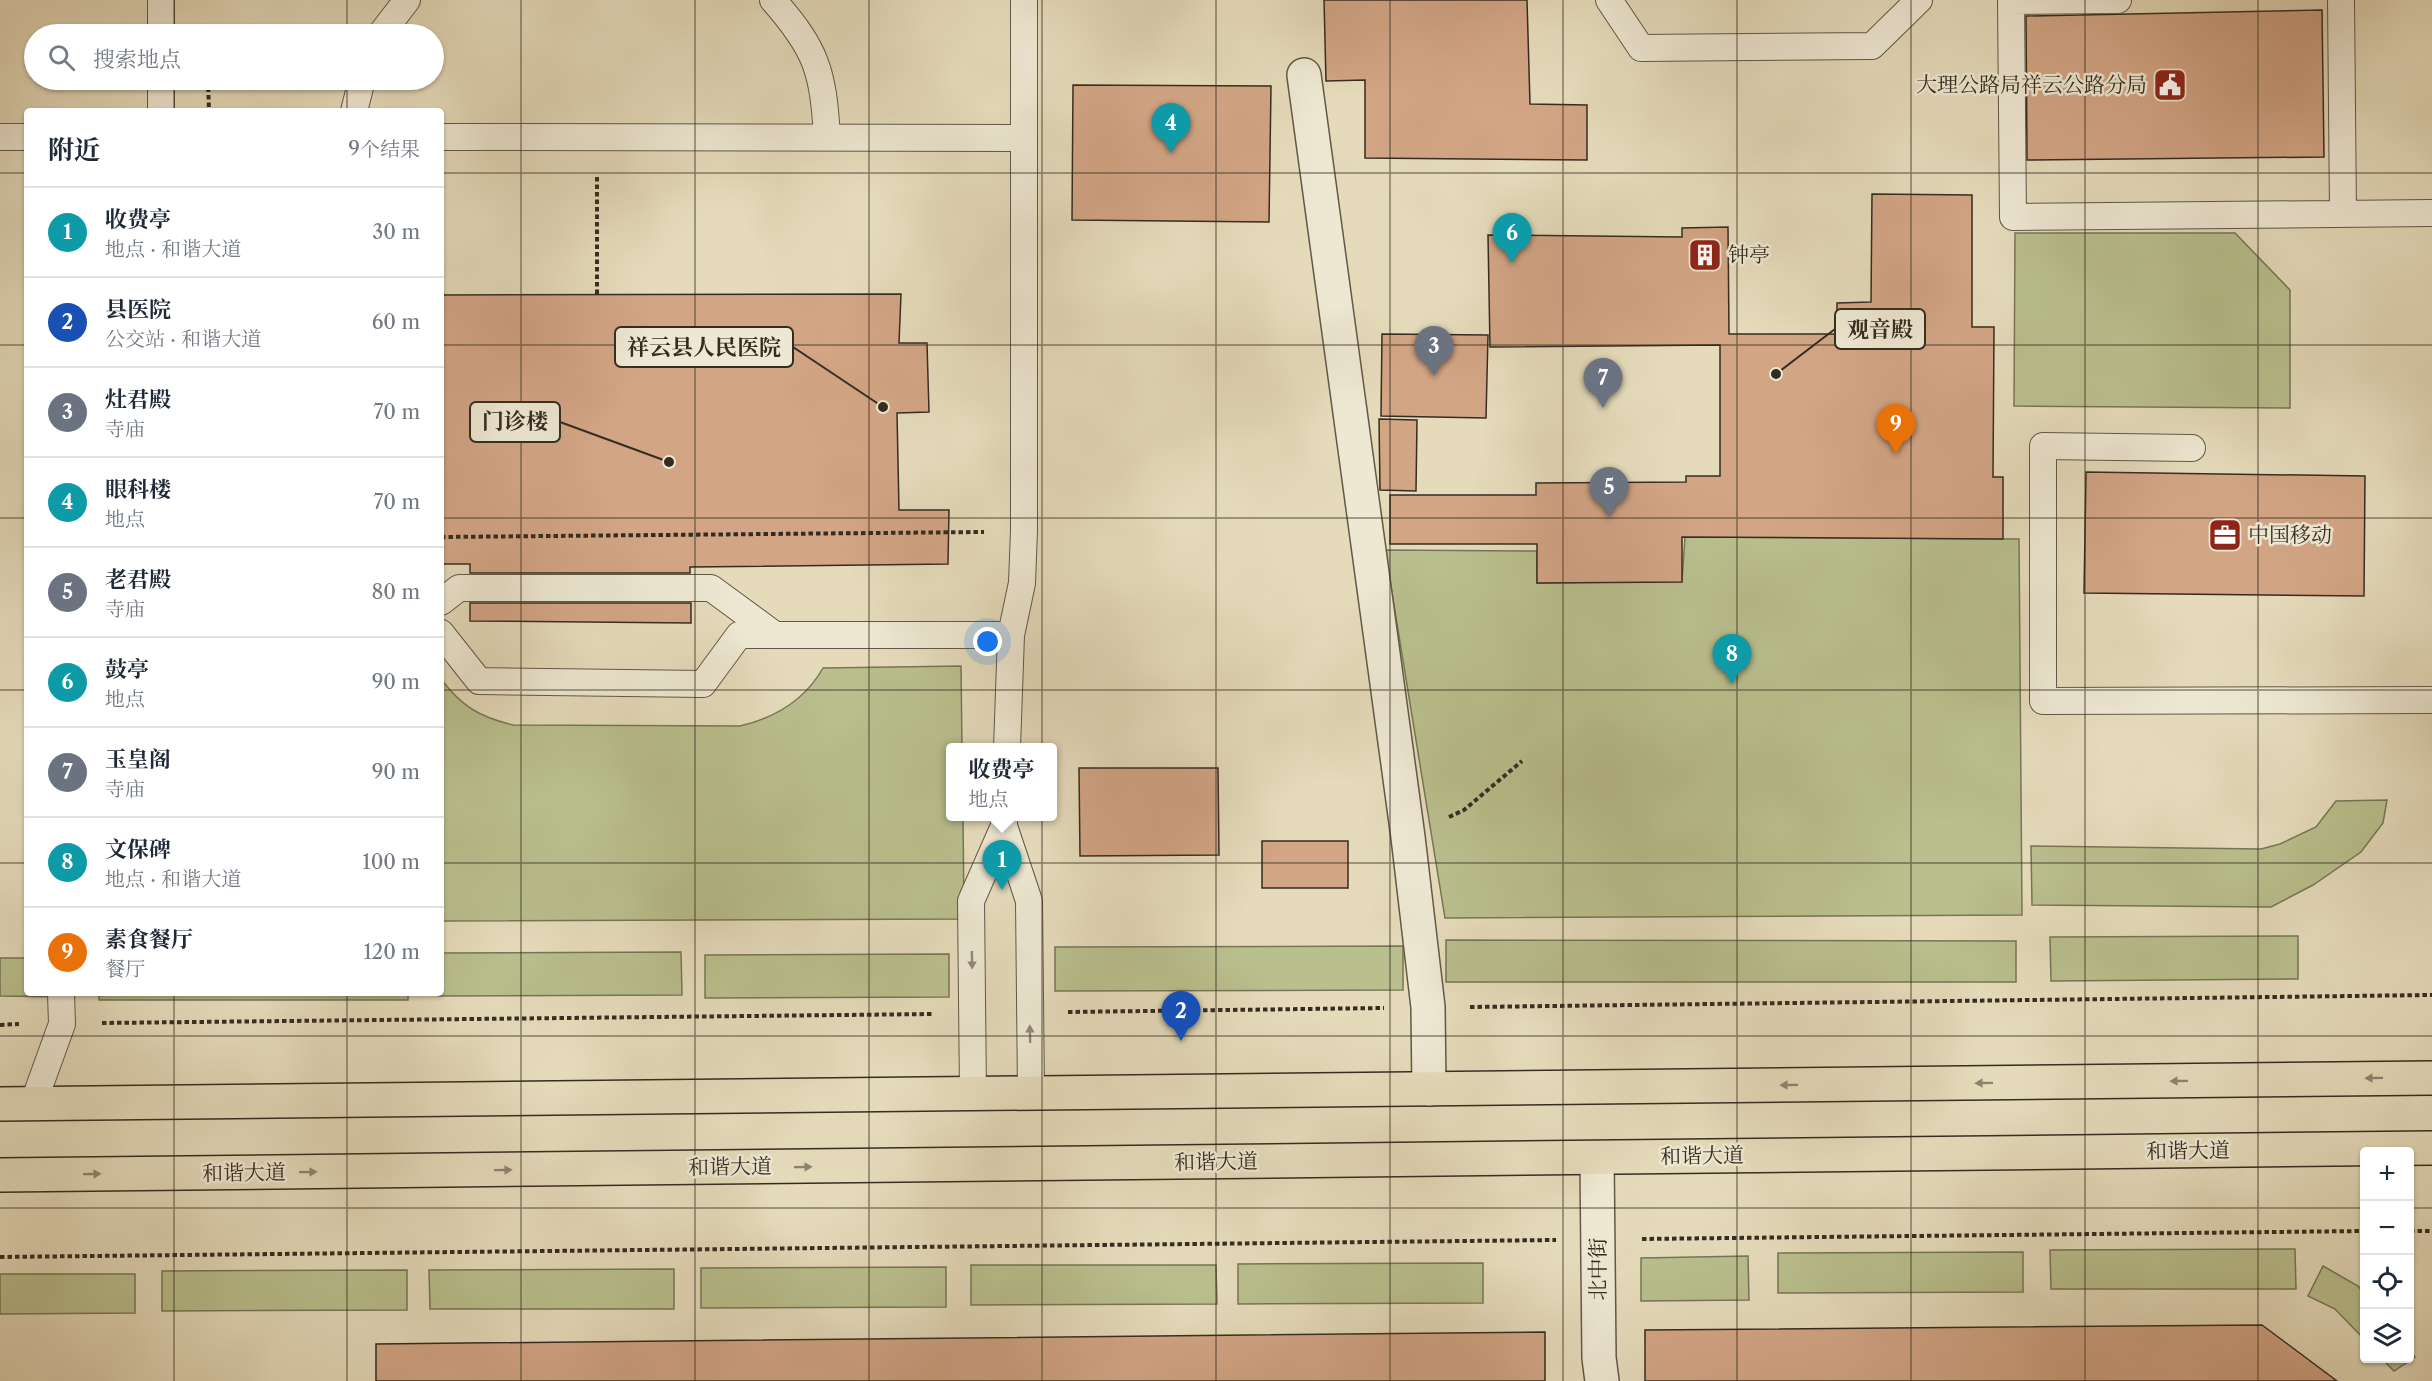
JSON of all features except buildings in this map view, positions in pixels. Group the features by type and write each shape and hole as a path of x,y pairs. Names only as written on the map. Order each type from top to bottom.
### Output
{"main road":[{"path":"0,1104 2432,1078"},
{"name":"和谐大道","path":"0,1175 2432,1148"}],"street":[{"path":"1304,75 1408,837 1428,1007 1429,1089"},
{"name":"北中街","path":"1597,1158 1599,1358 1602,1381"}],"lane":[{"path":"161,0 161,24"},
{"path":"389,24 407,0"},
{"path":"773,0 799,29 819,68 824,94 827,137"},
{"path":"1007,743 1011,635 1022,584 1024,531 1024,0"},
{"path":"1609,0 1641,48 1872,46 1919,0"},
{"path":"2118,0 2011,1 2013,217 2432,213"},
{"path":"2341,0 2343,213"},
{"path":"161,90 161,108"},
{"path":"355,108 359,90"},
{"path":"0,137 24,137"},
{"path":"444,137 1024,138"},
{"path":"2192,448 2043,446 2043,701 2432,700"},
{"path":"444,600 459,588 711,588 775,635"},
{"path":"444,637 479,681 703,684 739,635 1011,635"},
{"path":"1004,821 1029,901 1031,1093"},
{"path":"973,1094 971,901 1004,821"},
{"path":"33,1104 62,1024 61,996"}],"path":[{"path":"208,90 209,108"},
{"path":"597,137 597,295"},
{"path":"444,537 1024,531"},
{"path":"1408,837 1464,810 1522,761"},
{"path":"1030,1012 2432,995"},
{"path":"0,1025 973,1013"},
{"path":"2414,1231 2432,1230"},
{"path":"0,1257 2360,1231"}],"green space":[{"path":"2015,233 2235,233 2290,290 2290,408 2014,406"},
{"path":"1685,537 2019,539 2022,915 1445,918 1385,550 1537,551 1537,583 1682,581"},
{"path":"961,666 962,743 946,743 946,821 963,821 964,919 444,921 444,683 456,697 472,710 513,725 740,726 765,718 788,706 807,689 823,668"},
{"path":"2387,800 2383,823 2361,852 2313,885 2271,907 2032,905 2031,846 2261,849 2280,844 2316,827 2336,801"},
{"path":"2298,936 2298,979 2051,981 2050,937"},
{"path":"1446,940 2016,941 2016,982 1446,982"},
{"path":"1403,946 1403,990 1055,991 1055,947"},
{"path":"681,952 682,995 444,996 444,953"},
{"path":"949,954 949,997 705,998 705,955"},
{"path":"0,958 24,958 24,996 71,997 0,996"},
{"path":"99,996 408,996 408,1000 99,1000"},
{"path":"2295,1249 2296,1289 2051,1289 2050,1250"},
{"path":"2023,1252 2023,1292 1778,1293 1778,1253"},
{"path":"1748,1256 1749,1300 1641,1301 1641,1258"},
{"path":"1483,1263 1483,1303 1238,1304 1238,1264"},
{"path":"971,1265 1216,1265 1217,1304 971,1305"},
{"path":"2323,1266 2358,1286 2360,1288 2360,1335 2335,1309 2308,1296"},
{"path":"946,1267 946,1307 701,1308 701,1268"},
{"path":"674,1269 674,1309 430,1309 429,1270"},
{"path":"407,1270 407,1310 162,1311 162,1271"},
{"path":"0,1274 135,1274 135,1313 0,1314"},
{"path":"2386,1363 2406,1363 2394,1371"}],"place":[{"name":"大理公路局祥云公路分局","path":"2170,85"},
{"name":"眼科楼","path":"1171,153"},
{"name":"钟亭","path":"1705,255"},
{"name":"鼓亭","path":"1512,263"},
{"name":"观音殿","path":"1776,374"},
{"name":"灶君殿","path":"1434,376"},
{"name":"祥云县人民医院","path":"883,407"},
{"name":"玉皇阁","path":"1603,408"},
{"name":"素食餐厅","path":"1896,454"},
{"name":"门诊楼","path":"669,462"},
{"name":"老君殿","path":"1609,517"},
{"name":"中国移动","path":"2225,535"},
{"name":"文保碑","path":"1732,684"},
{"name":"收费亭","path":"1002,890"},
{"name":"县医院","path":"1181,1041"}]}
